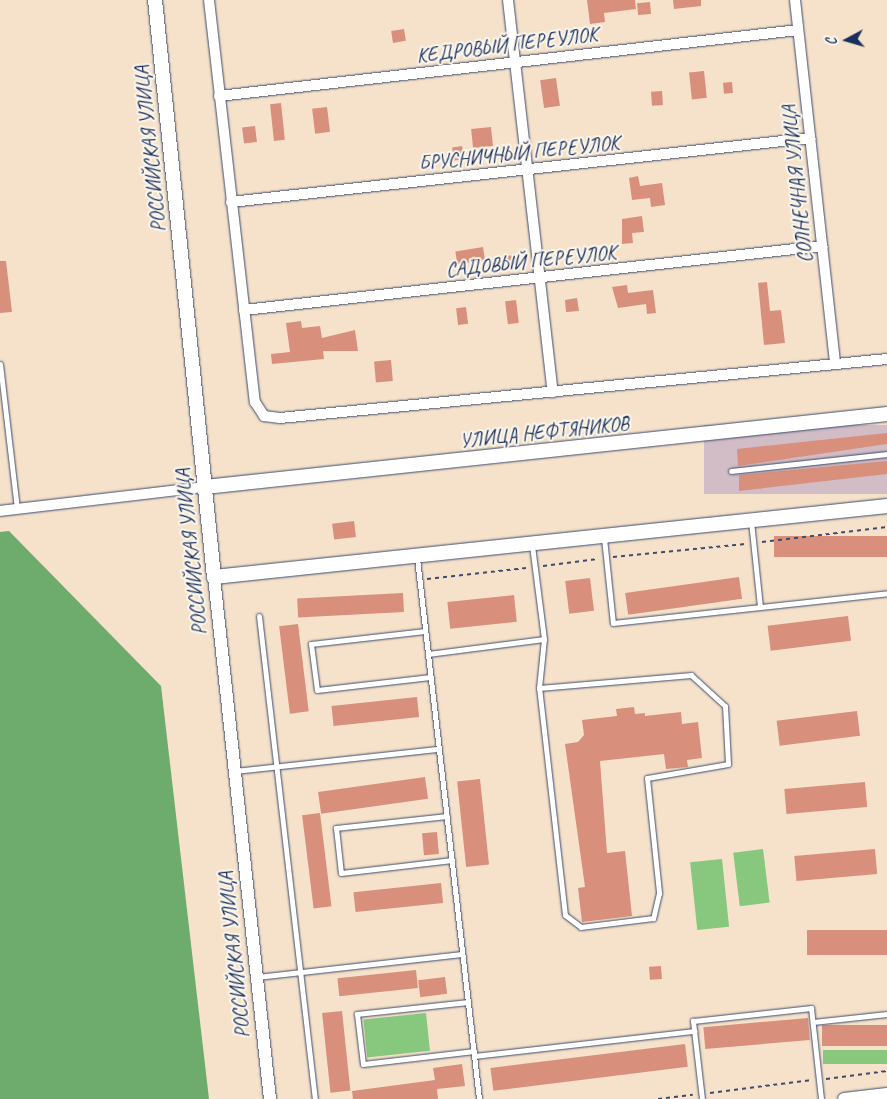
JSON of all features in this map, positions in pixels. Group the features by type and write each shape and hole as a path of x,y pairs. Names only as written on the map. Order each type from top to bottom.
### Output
{"main road":[{"name":"РОССИЙСКАЯ УЛИЦА","path":"155,0 214,577"},
{"name":"УЛИЦА НЕФТЯНИКОВ","path":"205,487 887,414"},
{"path":"214,577 417,558 887,506"}],"street":[{"path":"209,0 255,402 264,416 280,418 887,359"},
{"path":"508,0 552,392"},
{"name":"СОЛНЕЧНАЯ УЛИЦА","path":"794,0 835,364"},
{"name":"КЕДРОВЫЙ ПЕРЕУЛОК","path":"219,96 798,30"},
{"name":"БРУСНИЧНЫЙ ПЕРЕУЛОК","path":"231,202 810,138"},
{"name":"САДОВЫЙ ПЕРЕУЛОК","path":"244,310 822,246"},
{"path":"0,511 205,487"},
{"name":"РОССИЙСКАЯ УЛИЦА","path":"214,577 270,1099"},
{"path":"844,1099 887,1094"}],"lane":[{"path":"0,364 17,509"},
{"path":"731,471 887,454"},
{"path":"751,521 760,607"},
{"path":"604,537 613,623 887,593"},
{"path":"532,545 544,639 540,688 565,915 581,927 653,918 659,893 647,778 728,764 725,706 691,675 540,688"},
{"path":"417,558 479,1099"},
{"path":"259,616 314,1099"},
{"path":"425,631 311,644 316,690 430,677"},
{"path":"428,654 544,639"},
{"path":"234,771 439,748"},
{"path":"446,816 336,828 341,873 452,860"},
{"path":"257,977 462,954"},
{"path":"468,1002 357,1014 363,1064 694,1031"},
{"path":"702,1096 693,1021 811,1008 822,1099"},
{"path":"813,1022 887,1014"}],"path":[{"path":"419,580 887,527"},
{"path":"658,1099 702,1096 887,1071"}],"shaded area":[{"path":"704,425 887,425 887,494 704,494"}],"green space":[{"path":"9,531 161,686 209,1099 0,1099 0,532"},
{"path":"763,849 770,903 740,906 733,853"},
{"path":"722,859 729,927 697,930 690,862"},
{"path":"426,1013 430,1051 367,1057 363,1020"},
{"path":"823,1050 887,1050 887,1064 823,1064"}],"building":[{"path":"587,0 635,0 636,9 604,13 605,22 590,24"},
{"path":"673,0 701,0 701,6 674,9"},
{"path":"650,2 651,14 638,15 637,3"},
{"path":"404,29 406,41 393,43 391,31"},
{"path":"704,71 707,98 692,99 689,73"},
{"path":"556,78 560,106 544,108 540,80"},
{"path":"732,82 733,93 724,94 723,83"},
{"path":"662,91 663,105 652,106 651,92"},
{"path":"281,103 285,140 274,141 270,104"},
{"path":"327,107 330,132 315,134 312,109"},
{"path":"255,126 257,142 244,143 242,128"},
{"path":"491,127 493,146 473,148 471,129"},
{"path":"462,146 464,159 454,160 452,148"},
{"path":"638,176 640,186 662,183 665,205 651,207 650,198 632,200 629,178"},
{"path":"642,216 644,232 632,233 633,243 622,244 622,219"},
{"path":"483,247 485,260 457,264 455,251"},
{"path":"519,255 520,268 507,269 506,256"},
{"path":"0,261 6,261 12,312 0,313"},
{"path":"767,282 770,311 781,310 785,343 764,345 758,283"},
{"path":"627,285 628,293 653,290 656,313 647,314 646,304 618,308 612,287"},
{"path":"577,298 579,311 566,312 565,300"},
{"path":"516,300 519,323 508,324 505,301"},
{"path":"466,307 468,324 458,325 456,308"},
{"path":"301,321 302,328 320,326 322,338 355,330 358,351 323,351 324,359 272,364 271,354 290,352 286,323"},
{"path":"391,360 393,381 376,382 374,361"},
{"path":"887,433 887,444 738,466 737,449"},
{"path":"887,461 887,474 739,491 739,475"},
{"path":"354,521 356,537 334,540 332,524"},
{"path":"774,536 887,536 887,557 774,557"},
{"path":"739,577 742,599 628,615 625,593"},
{"path":"590,578 594,611 569,614 565,581"},
{"path":"403,593 404,612 298,618 297,599"},
{"path":"514,595 517,622 450,629 447,602"},
{"path":"848,616 851,641 771,651 768,626"},
{"path":"298,624 309,711 290,714 279,626"},
{"path":"417,697 419,717 334,726 331,706"},
{"path":"634,707 635,714 645,713 645,716 681,712 682,724 698,722 702,758 687,760 688,767 666,769 664,754 600,761 607,853 625,851 632,916 582,922 578,888 585,887 565,744 578,742 584,735 582,720 617,716 616,709"},
{"path":"857,711 860,736 780,746 777,721"},
{"path":"425,777 428,799 321,814 318,792"},
{"path":"480,779 489,865 466,867 457,781"},
{"path":"865,782 867,807 786,814 784,789"},
{"path":"320,813 331,906 314,908 302,815"},
{"path":"437,832 439,854 424,855 422,833"},
{"path":"875,849 877,874 796,881 794,856"},
{"path":"441,883 443,903 356,912 353,892"},
{"path":"807,930 887,930 887,955 807,955"},
{"path":"661,966 662,979 650,980 649,967"},
{"path":"416,970 418,988 339,996 337,978"},
{"path":"445,977 447,994 420,997 418,980"},
{"path":"342,1011 350,1091 330,1093 322,1013"},
{"path":"808,1018 810,1040 705,1049 703,1027"},
{"path":"822,1025 887,1025 887,1046 822,1046"},
{"path":"685,1044 688,1067 493,1091 490,1068"},
{"path":"462,1064 465,1086 437,1089 438,1099 353,1099 352,1091 435,1080 433,1068"}]}
